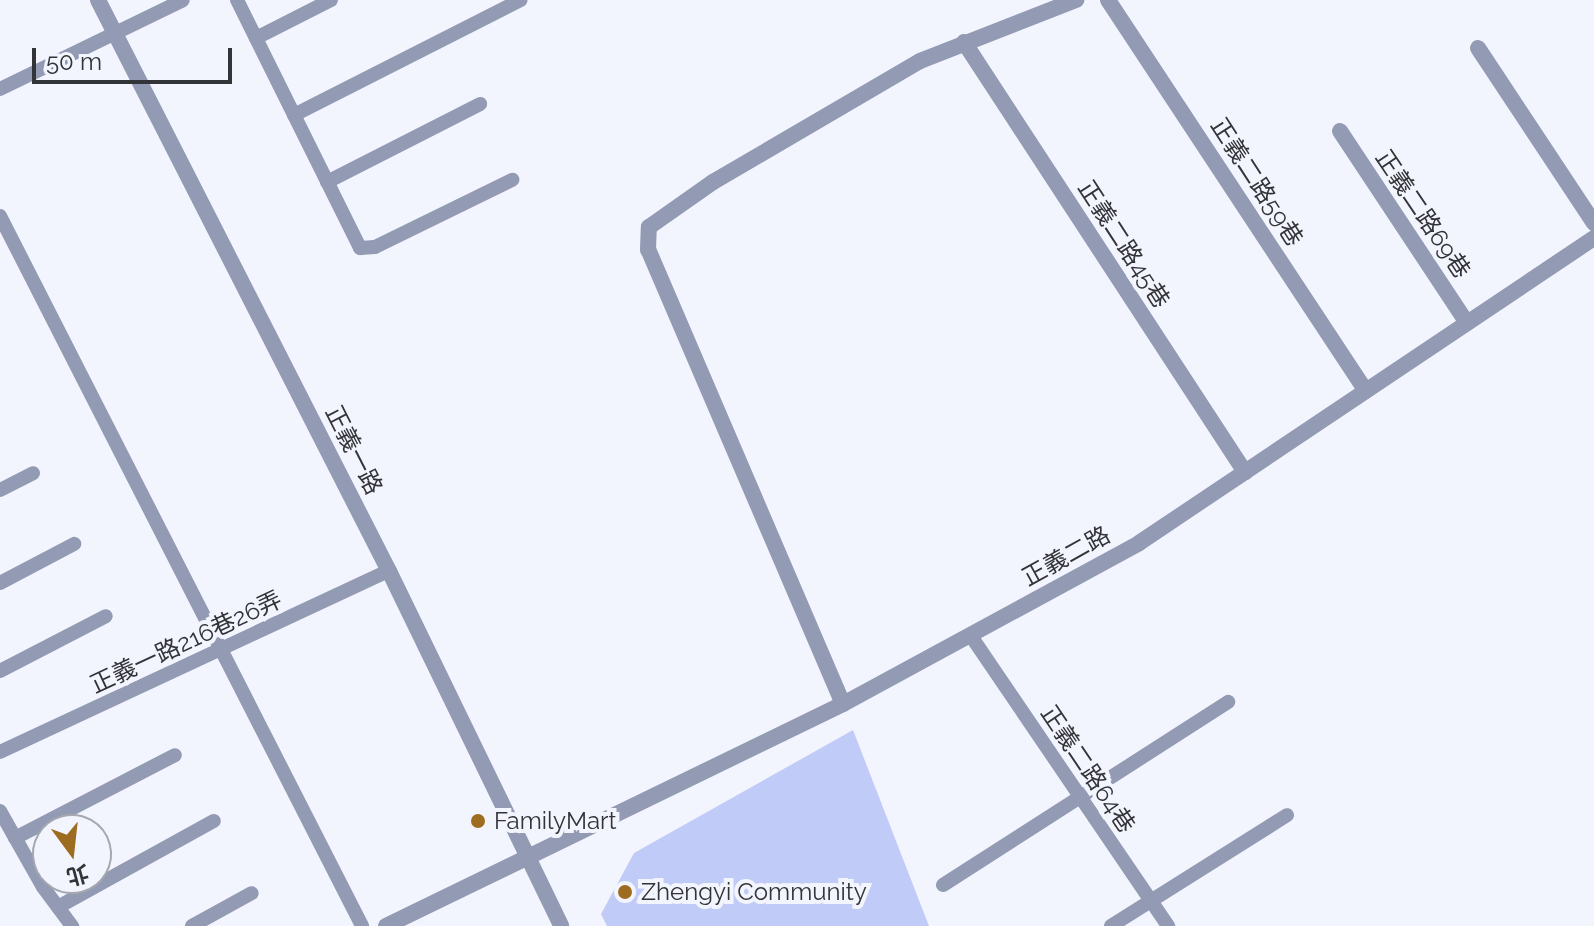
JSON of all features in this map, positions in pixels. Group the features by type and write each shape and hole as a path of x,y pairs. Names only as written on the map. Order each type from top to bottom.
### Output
{"street":[{"name":"正義一路","path":"98,0 389,571 561,926"},
{"path":"843,704 648,250 649,227 824,113 964,42 1076,0"},
{"name":"正義二路59巷","path":"1108,0 1366,391"},
{"name":"正義二路45巷","path":"964,42 1245,472"},
{"path":"1478,48 1594,223"},
{"name":"正義二路69巷","path":"1340,131 1467,323"},
{"name":"正義二路","path":"386,926 526,854 843,704 1139,543 1594,238"}],"lane":[{"path":"0,89 183,0"},
{"path":"237,0 360,248 368,250 512,180"},
{"path":"256,38 331,0"},
{"path":"294,115 521,0"},
{"path":"327,182 480,104"},
{"path":"0,216 362,926"},
{"path":"0,490 33,473"},
{"path":"0,583 74,544"},
{"name":"正義一路216巷26弄","path":"0,752 389,571"},
{"path":"0,671 106,616"},
{"name":"正義二路64巷","path":"971,636 1168,926"},
{"path":"943,885 1228,702"},
{"path":"15,838 175,755"},
{"path":"0,811 72,926"},
{"path":"1111,926 1287,815"},
{"path":"58,907 214,821"},
{"path":"192,926 252,893"}],"shaded area":[{"path":"853,730 929,926 607,926 601,914 634,853"}],"place":[{"name":"FamilyMart","path":"478,821"},
{"name":"Zhengyi Community","path":"625,892"}]}
